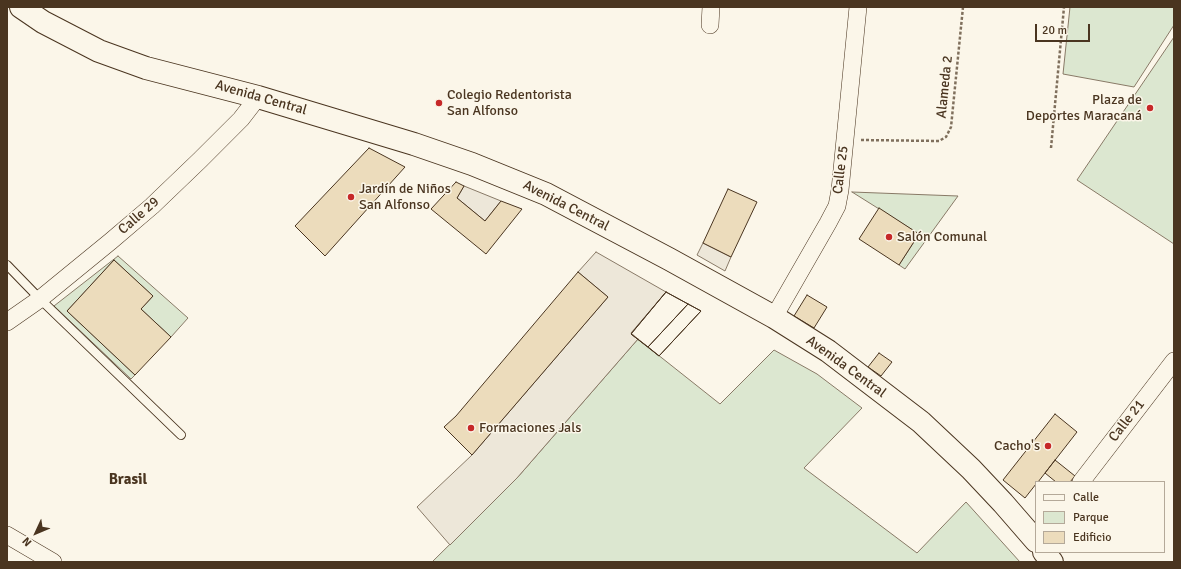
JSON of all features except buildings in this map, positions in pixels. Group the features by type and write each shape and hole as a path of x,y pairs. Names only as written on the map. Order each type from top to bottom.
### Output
{"main road":[{"name":"Avenida Central","path":"21,7 43,22 99,51 146,68 258,96 414,144 472,164 546,194 774,317 828,351 921,422 971,469 1035,539"},
{"name":"Avenida Central","path":"1046,553 1052,562"}],"street":[{"path":"710,25 711,7"},
{"name":"Calle 25","path":"774,317 828,223 836,206 840,190 858,7"},
{"name":"Calle 29","path":"7,322 40,298 152,206 241,119 258,96"},
{"name":"Calle 21","path":"1081,481 1174,360"},
{"path":"7,534 53,562"}],"lane":[{"path":"7,265 181,435"}],"path":[{"name":"Alameda 2","path":"845,140 939,141 946,137 951,127 963,7"},
{"path":"1051,148 1064,7"}],"green space":[{"path":"1070,7 1174,7 1174,25 1134,87 1063,74"},
{"name":"Plaza de Deportes Maracaná","path":"1174,37 1174,244 1077,180"},
{"path":"852,192 958,196 905,269 899,265 919,234"},
{"path":"118,256 188,318 171,337 141,309 153,296 114,260 67,311 135,375 131,379 54,306"},
{"path":"638,339 720,404 774,350 817,374 862,408 804,468 917,553 966,502 1020,562 432,562 517,478"}],"shaded area":[{"path":"464,186 501,201 485,221 457,198"},
{"path":"703,243 731,257 725,271 697,255"},
{"path":"596,252 666,292 631,333 638,339 517,478 450,545 417,507 472,455 608,297 578,272"}],"place":[{"name":"Colegio Redentorista San Alfonso","path":"439,103"},
{"name":"Plaza de Deportes Maracaná","path":"1150,108"},
{"name":"Jardín de Niños San Alfonso","path":"351,197"},
{"name":"Salón Comunal","path":"889,237"},
{"name":"Formaciones Jals","path":"471,428"},
{"name":"Cacho's","path":"1048,446"}],"district":[{"name":"Brasil","path":"128,480"}]}
